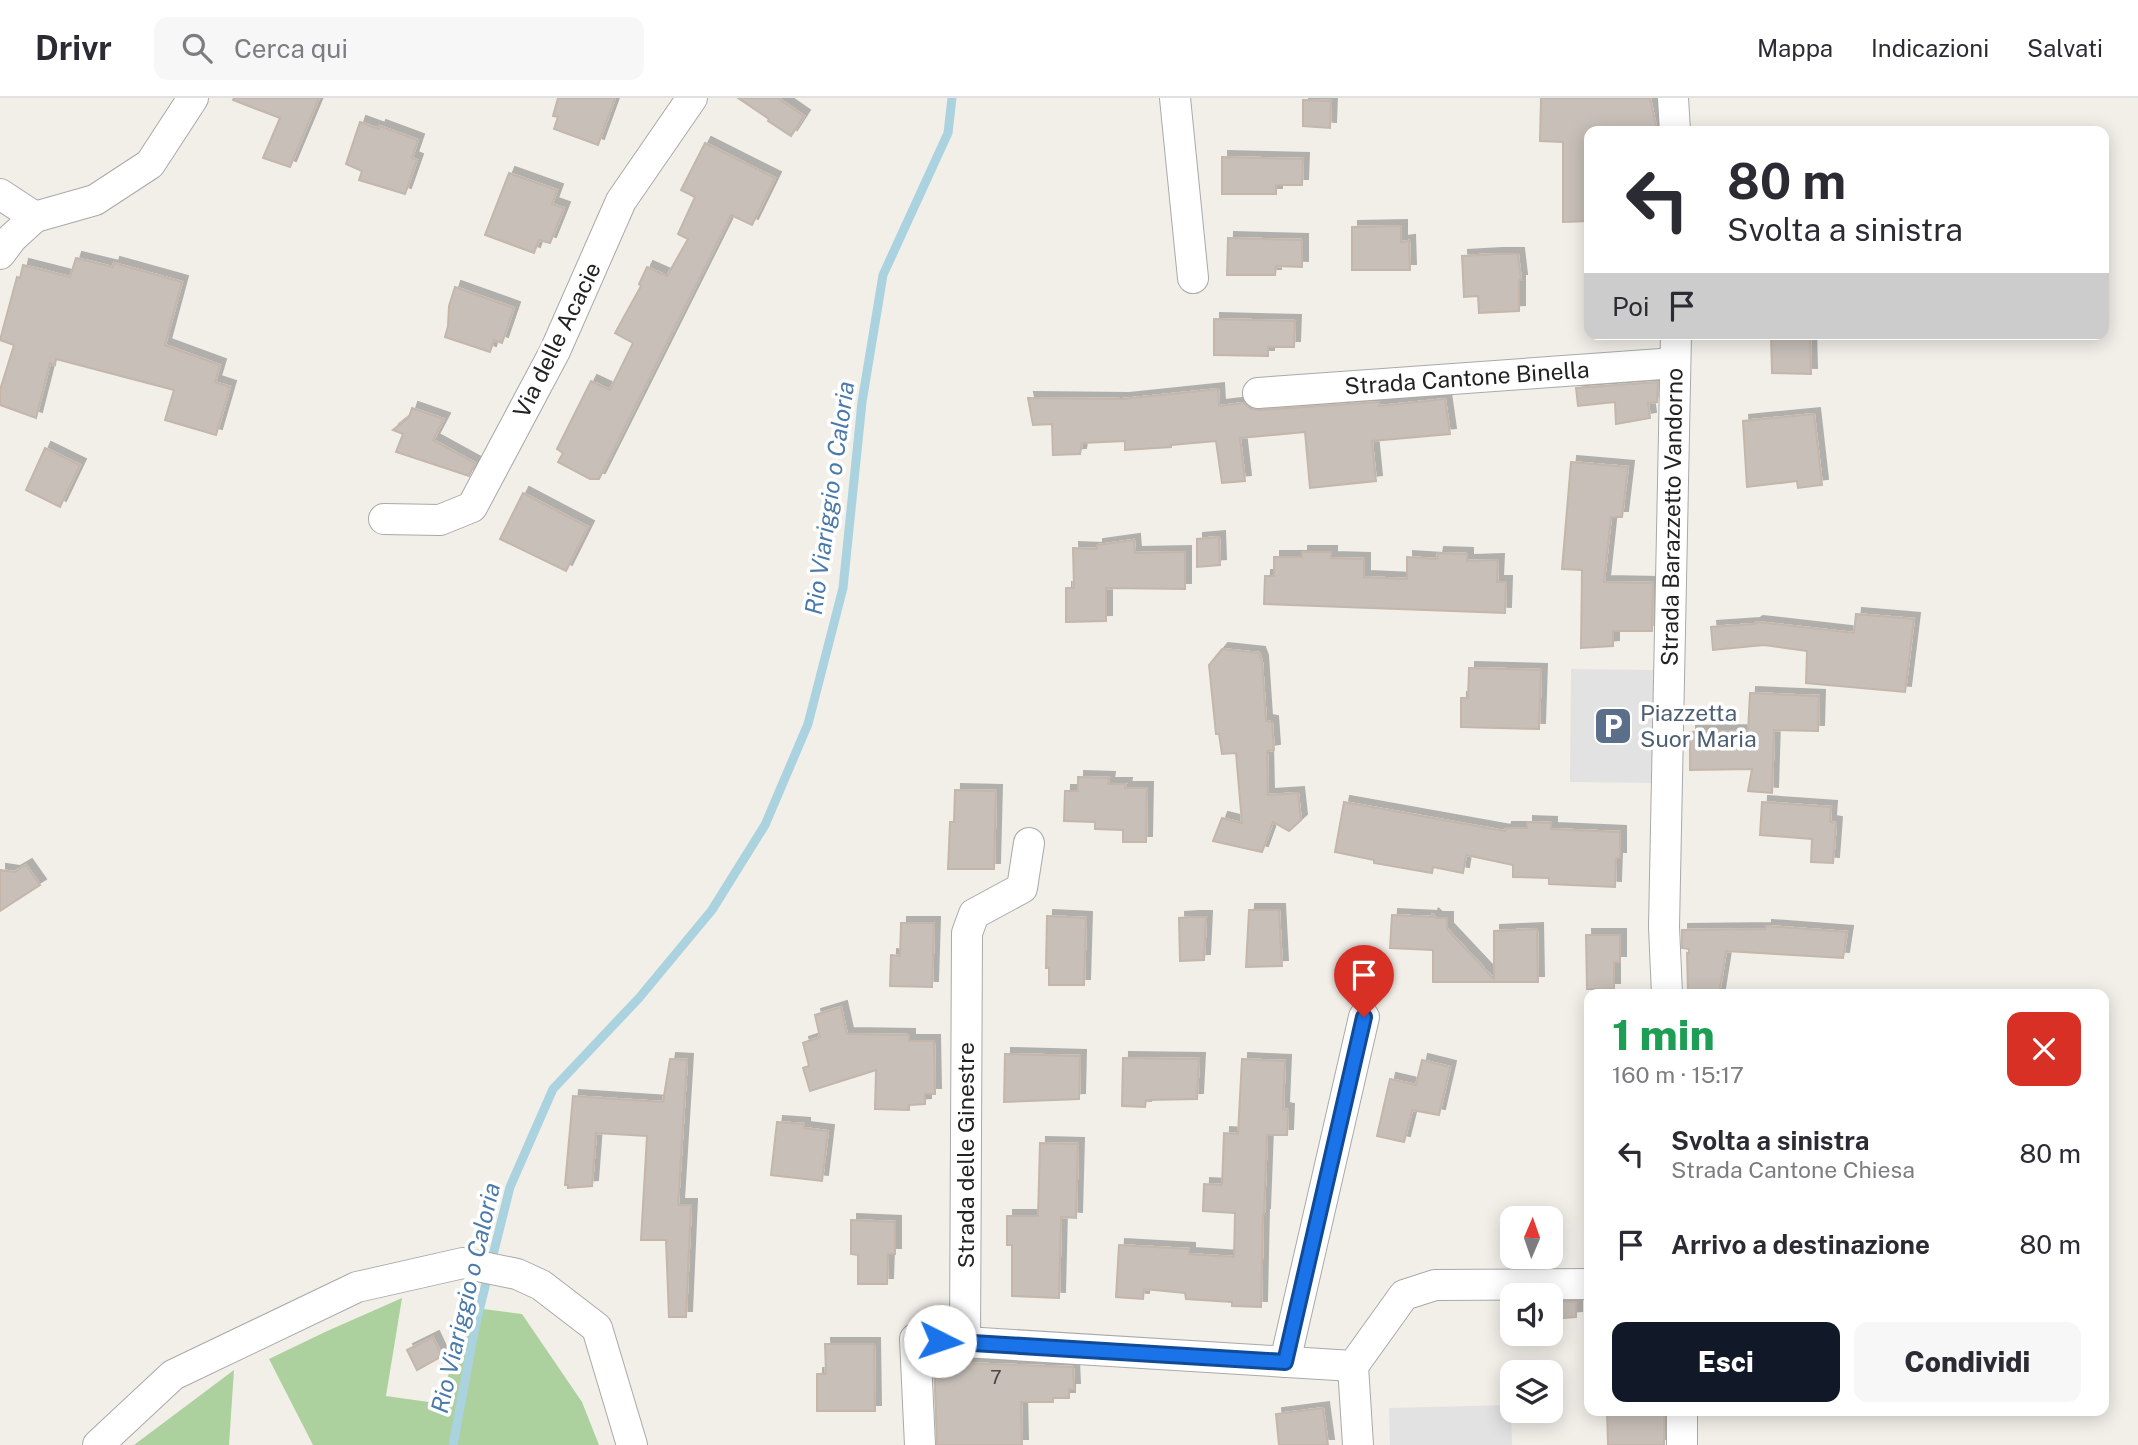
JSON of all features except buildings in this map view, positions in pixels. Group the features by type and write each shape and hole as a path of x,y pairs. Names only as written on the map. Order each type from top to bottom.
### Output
{"street":[{"path":"0,254 12,238 35,217 95,200 150,164 193,98"},
{"name":"Via delle Acacie","path":"384,519 440,520 472,507 555,351 621,201 692,98"},
{"path":"1175,98 1192,278"},
{"path":"1673,98 1675,126"},
{"path":"0,194 35,217"},
{"name":"Strada Cantone Binella","path":"1258,393 1676,349"},
{"name":"Strada Barazzetto Vandorno","path":"1667,989 1664,927 1676,349"},
{"name":"Strada delle Ginestre","path":"965,1342 967,933 974,914 1022,888 1029,843"},
{"path":"1285,1362 1364,1017"},
{"path":"98,1445 173,1375 357,1286 463,1263 517,1274 541,1285 597,1328 632,1445"},
{"path":"1358,1445 1353,1366 1404,1295 1435,1285 1584,1284"},
{"path":"920,1445 915,1339 1353,1366"},
{"path":"1682,1416 1682,1445"}],"green space":[{"path":"402,1298 386,1396 443,1404 461,1306 522,1314 582,1402 599,1445 313,1445 269,1359"},
{"path":"234,1370 229,1445 134,1445"}],"shaded area":[{"name":"Piazzetta Suor Maria","path":"1571,669 1657,670 1656,783 1570,782"},
{"path":"1500,1405 1500,1423 1511,1423 1512,1445 1390,1445 1389,1408"}],"waterway":[{"name":"Rio Viariggio o Caloria","path":"453,1445 475,1327 510,1187 553,1089 639,998 712,910 765,825 808,724 843,588 862,402 883,275 948,133 952,98"}],"place":[{"name":"Piazzetta Suor Maria","path":"1613,726"}],"route":[{"path":"940,1341 1285,1362 1364,1017"}]}
